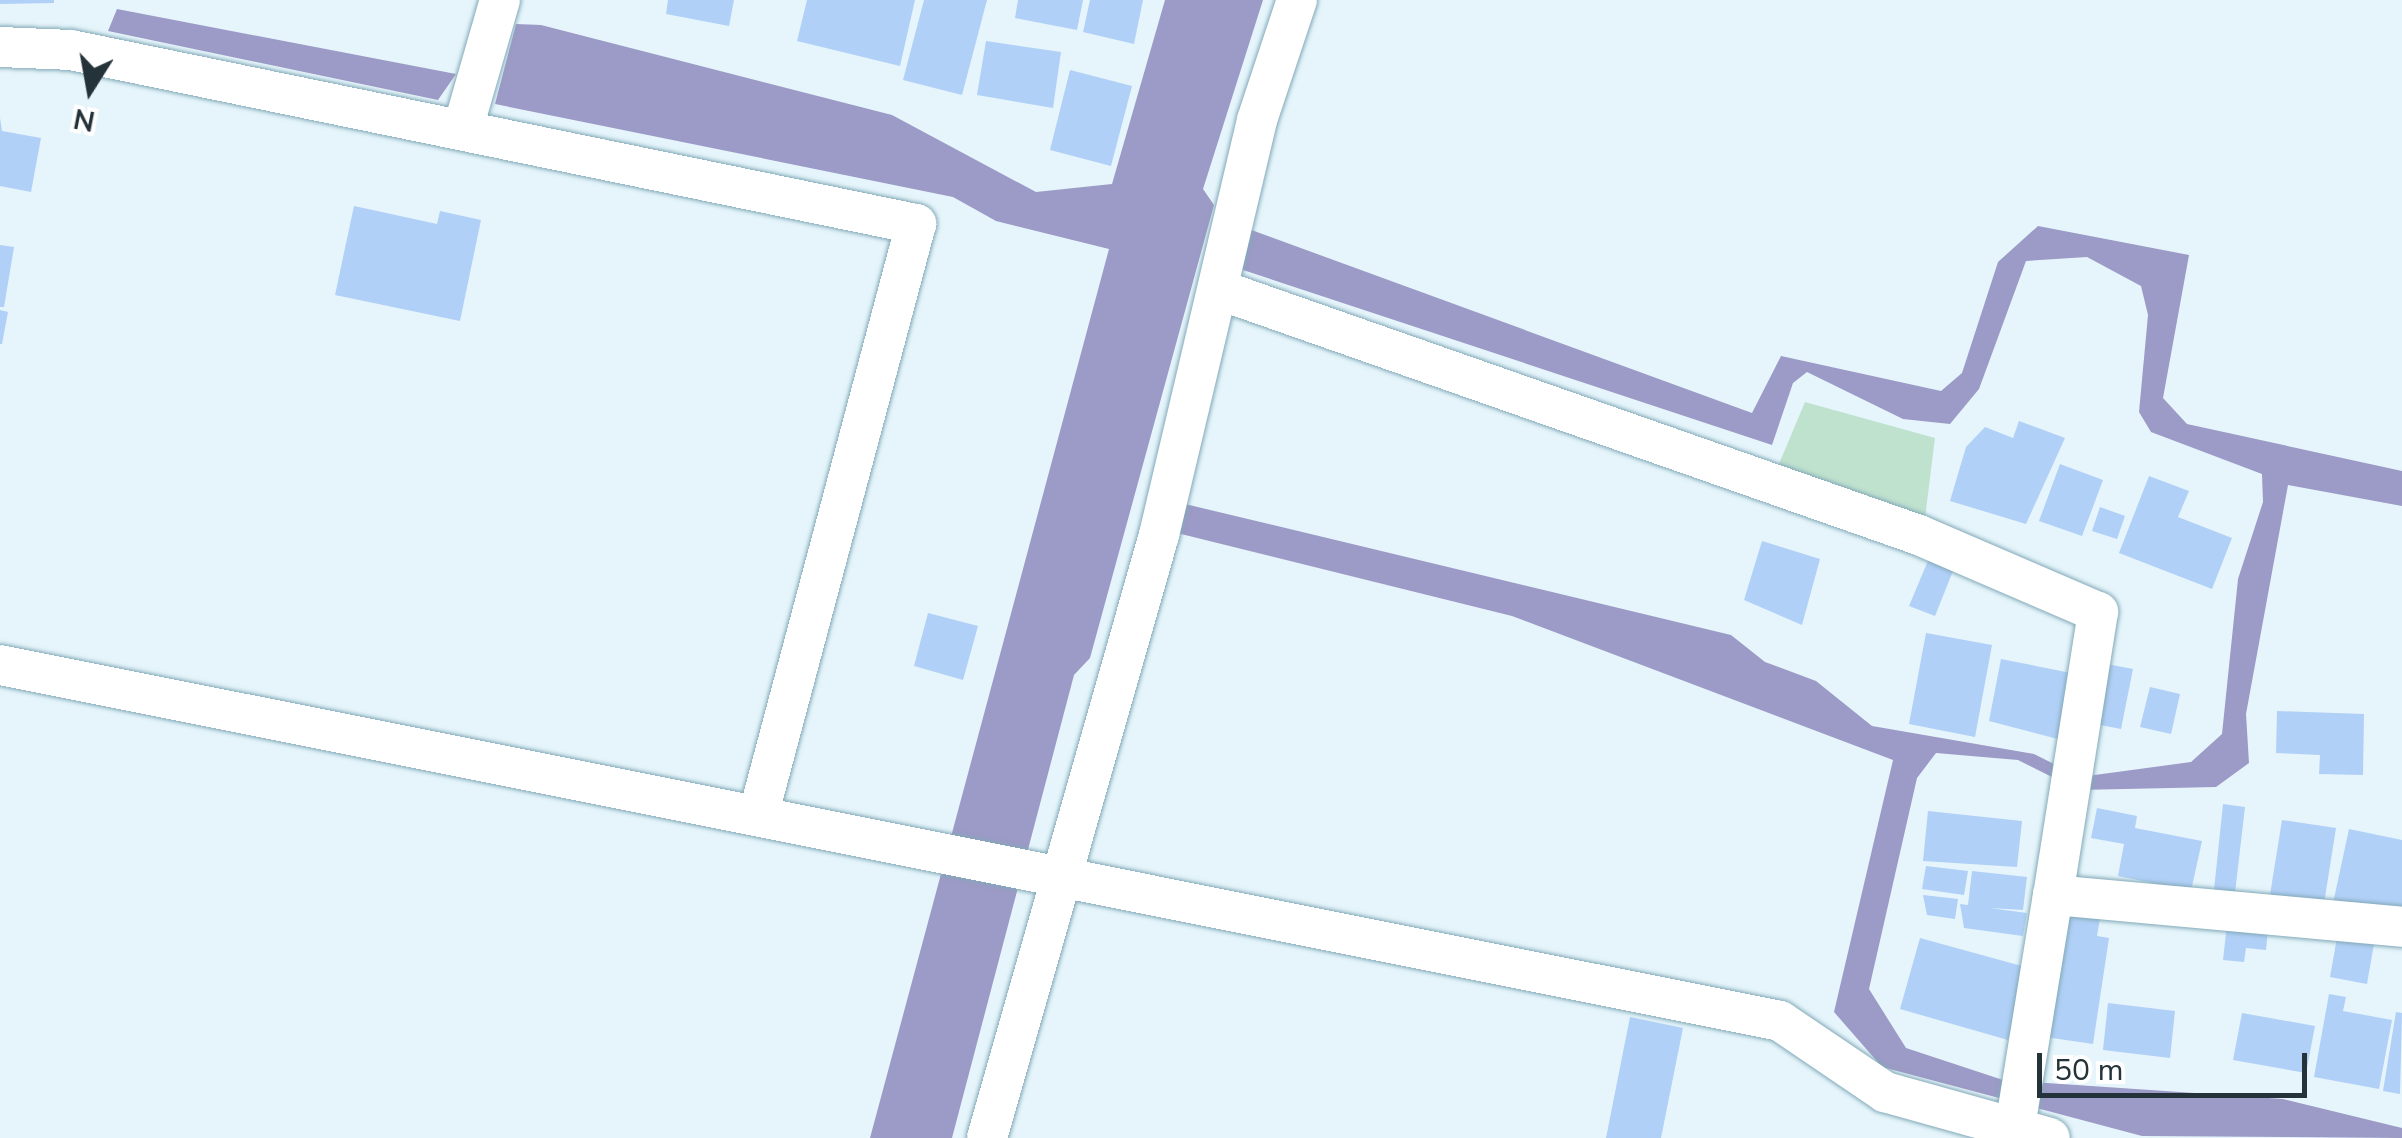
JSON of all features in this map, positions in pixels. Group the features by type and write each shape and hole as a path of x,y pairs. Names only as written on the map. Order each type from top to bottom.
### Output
{"street":[{"path":"463,128 500,0"},
{"path":"987,1138 1048,873 1220,290 1257,120 1297,0"},
{"path":"0,47 71,50 916,224 758,816"},
{"path":"0,665 1780,1020 1884,1092 2027,1112 2053,895 2098,612 1919,535 1220,290"},
{"path":"2053,895 2402,927"}],"green space":[{"path":"1805,402 1935,438 1924,526 1776,471"}],"water":[{"path":"1165,0 1263,0 1203,189 1214,205 1090,658 1074,675 952,1138 870,1138 1109,249 996,221 953,197 495,104 516,24 541,25 892,115 1036,192 1112,184"},
{"path":"117,9 456,74 438,100 108,31"},
{"path":"2038,226 2189,255 2163,398 2187,424 2402,471 2402,506 2288,485 2246,714 2249,763 2216,787 2078,790 2018,760 1936,753 1917,778 1869,989 1906,1048 2003,1080 2283,1099 2402,1128 2402,1138 2142,1136 1882,1067 1834,1012 1893,760 1512,616 1173,532 1181,503 1731,635 1765,662 1816,681 1872,726 2034,754 2080,777 2191,762 2222,734 2238,579 2263,502 2262,474 2151,432 2139,412 2148,315 2141,286 2087,257 2026,261 1979,389 1950,424 1903,419 1807,372 1793,383 1772,445 1237,268 1246,228 1752,413 1781,356 1941,391 1962,373 1998,262"}],"building":[{"path":"0,0 54,0 54,3 0,4"},
{"path":"668,0 734,0 729,26 666,14"},
{"path":"807,0 915,0 900,66 797,41"},
{"path":"924,0 987,0 962,95 903,80"},
{"path":"1018,0 1083,0 1077,30 1015,18"},
{"path":"1090,0 1143,0 1134,44 1083,32"},
{"path":"986,41 1061,52 1053,108 977,95"},
{"path":"1070,70 1132,86 1111,166 1050,150"},
{"path":"0,118 2,131 41,138 31,192 0,186"},
{"path":"354,206 437,224 440,211 481,220 460,321 335,295"},
{"path":"0,245 14,247 4,307 0,307"},
{"path":"0,310 8,312 2,344 0,344"},
{"path":"2019,421 2065,438 2026,524 1950,501 1966,447 1985,427 2013,438"},
{"path":"2060,464 2103,480 2082,536 2039,521"},
{"path":"2149,476 2189,491 2178,517 2232,538 2212,589 2119,553"},
{"path":"2100,507 2125,516 2117,539 2092,531"},
{"path":"1762,541 1820,559 1802,625 1744,600"},
{"path":"1930,556 1955,566 1935,616 1909,606"},
{"path":"928,613 978,626 963,680 914,666"},
{"path":"1926,633 1992,645 1975,737 1909,724"},
{"path":"2001,659 2081,675 2069,742 1989,721"},
{"path":"2107,664 2133,669 2121,729 2095,724"},
{"path":"2150,687 2180,694 2171,734 2140,727"},
{"path":"2277,711 2364,714 2363,775 2319,774 2320,755 2276,753"},
{"path":"2223,804 2245,807 2235,893 2214,890"},
{"path":"2097,808 2137,816 2135,828 2202,841 2191,891 2118,876 2124,844 2091,838"},
{"path":"1928,811 2022,821 2017,867 1923,861"},
{"path":"2282,820 2336,828 2323,910 2269,901"},
{"path":"2349,829 2402,840 2402,910 2332,908"},
{"path":"1926,866 1968,871 1964,895 1922,889"},
{"path":"1972,871 2027,877 2023,910 1990,908 2027,913 2023,936 1964,928 1960,904 1968,905"},
{"path":"1923,895 1958,899 1955,919 1927,915"},
{"path":"2065,907 2101,913 2097,936 2109,938 2093,1044 2045,1037"},
{"path":"2228,915 2269,920 2266,950 2246,948 2244,962 2223,960"},
{"path":"2338,932 2375,938 2367,984 2330,977"},
{"path":"1920,938 2029,968 2008,1040 1900,1009"},
{"path":"2329,994 2346,997 2343,1011 2392,1020 2379,1089 2314,1077"},
{"path":"2108,1003 2175,1011 2170,1058 2103,1050"},
{"path":"2396,1012 2402,1013 2400,1094 2383,1091"},
{"path":"2242,1013 2315,1026 2306,1073 2233,1060"},
{"path":"1630,1017 1683,1028 1661,1138 1606,1138"}]}
